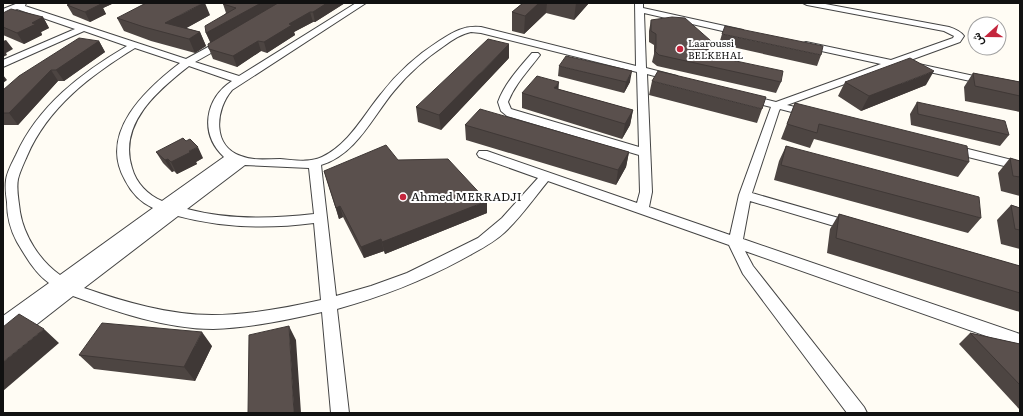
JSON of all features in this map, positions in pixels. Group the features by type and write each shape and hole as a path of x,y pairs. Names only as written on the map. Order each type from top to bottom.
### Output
{"street":[{"path":"362,3 228,88 221,97 213,116 215,130 220,146 237,159 315,164 328,158 341,150 354,137 392,88 429,51 459,32 466,30 481,30 680,80"},
{"path":"807,3 946,29 953,31 959,36 957,40 893,62 778,106 774,111 745,195 735,243 740,256 748,270 858,413"},
{"path":"838,9 860,3"},
{"path":"3,12 20,5 240,80"},
{"path":"642,208 646,192 640,7 746,33"},
{"path":"3,64 84,28"},
{"path":"236,35 188,63 167,79 139,108 124,137 123,151 126,168 133,185 149,200 199,218 220,222 289,222 321,218"},
{"path":"800,44 1020,89"},
{"path":"134,45 94,70 72,89 53,109 34,131 21,154 12,180 16,228 36,261 52,278 82,294 125,307 175,318 212,322 257,318 329,305 370,294 399,284 469,250 492,235 514,214 546,176"},
{"path":"535,56 505,95 503,102 506,111 511,114 644,153"},
{"path":"740,96 823,117"},
{"path":"944,147 1020,166"},
{"path":"483,154 642,208 735,243 1020,341"},
{"path":"3,325 66,285 237,159"},
{"path":"315,164 340,413"},
{"path":"745,195 860,229"},
{"path":"3,341 66,285"}],"building":[{"path":"72,3 101,4 85,12 67,5"},
{"path":"146,3 203,3 165,23 200,32 189,39 117,18"},
{"path":"261,3 206,33 205,26 236,8 223,4"},
{"path":"278,3 327,3 289,24 292,25 264,42 258,41 233,56 209,49 208,44"},
{"path":"523,3 539,3 525,16 512,12"},
{"path":"11,9 43,17 32,23 36,24 17,33 3,27 3,13"},
{"path":"672,17 685,18 711,41 703,54 783,71 781,82 659,55 655,51 656,34 651,31 651,20"},
{"path":"725,26 823,46 821,55 722,34"},
{"path":"79,38 99,41 56,70 51,70 9,113 3,113 3,90 19,76"},
{"path":"488,39 509,44 439,115 416,107"},
{"path":"566,56 632,71 626,82 559,66"},
{"path":"910,58 934,71 869,96 845,82"},
{"path":"658,71 766,97 762,109 652,81"},
{"path":"973,73 1020,82 1020,96 975,86"},
{"path":"537,76 559,82 554,88 633,110 625,124 522,93"},
{"path":"917,102 1005,121 1009,135 918,114"},
{"path":"795,103 967,146 969,162 819,124 817,133 787,124"},
{"path":"480,109 629,152 618,170 465,125"},
{"path":"183,138 186,141 190,139 198,147 171,162 168,159 165,160 156,152"},
{"name":"Ahmed MERRADJI","path":"386,145 398,160 448,159 487,201 382,242 381,239 361,247 340,206 336,208 324,171"},
{"path":"786,146 979,197 981,218 781,165"},
{"path":"1010,158 1020,161 1020,177 1013,176"},
{"path":"1011,205 1020,208 1020,230 1015,229"},
{"path":"839,214 1020,266 1020,293 836,238"},
{"path":"19,314 44,329 3,362 3,327"},
{"path":"102,323 202,332 184,367 79,355"},
{"path":"289,326 294,413 248,413 249,335"},
{"path":"970,333 1020,344 1020,385"}],"place":[{"name":"Laaroussi BELKEHAL","path":"680,49"},
{"name":"Ahmed MERRADJI","path":"403,197"}]}
